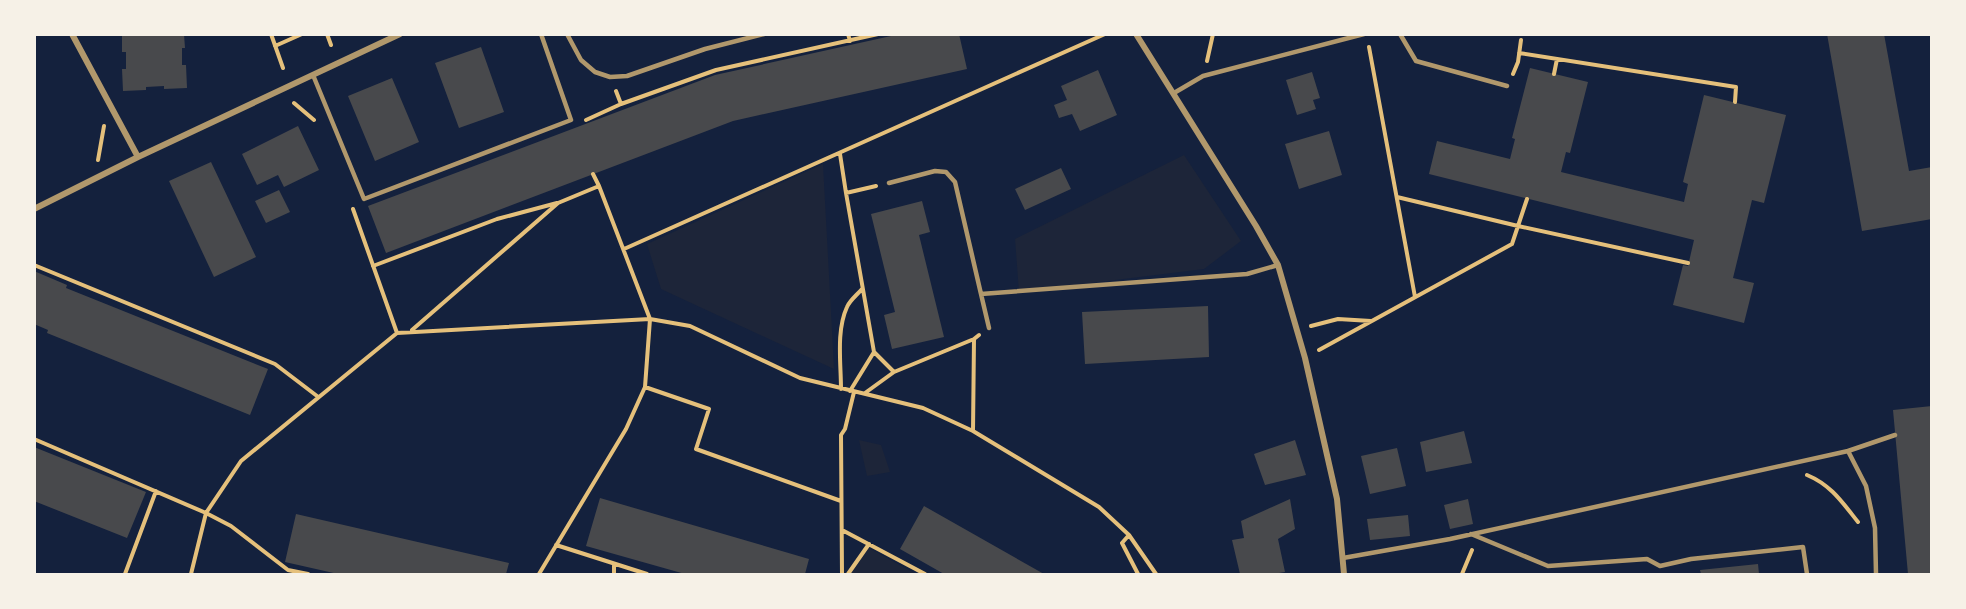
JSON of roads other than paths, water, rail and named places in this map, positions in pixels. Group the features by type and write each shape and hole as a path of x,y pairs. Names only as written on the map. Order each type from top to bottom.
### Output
{"street":[{"path":"72,34 138,157"},
{"path":"34,209 138,157 400,34"},
{"path":"1136,34 1257,226 1278,265 1298,330 1337,499 1344,574"}],"lane":[{"path":"313,75 364,199 571,120 541,34"},
{"path":"567,34 581,60 595,72 610,77 627,76 705,49 764,34"},
{"path":"1174,93 1203,76 1364,34"},
{"path":"1400,34 1416,61 1507,86"},
{"path":"890,183 935,171 946,172 955,183 989,328"},
{"path":"981,294 1247,274 1278,265"},
{"path":"1343,558 1471,534 1848,451 1895,435"},
{"path":"1848,451 1866,486 1875,528 1876,574"},
{"path":"1471,534 1548,566 1647,559 1660,566 1691,559 1803,547 1807,574"}]}
